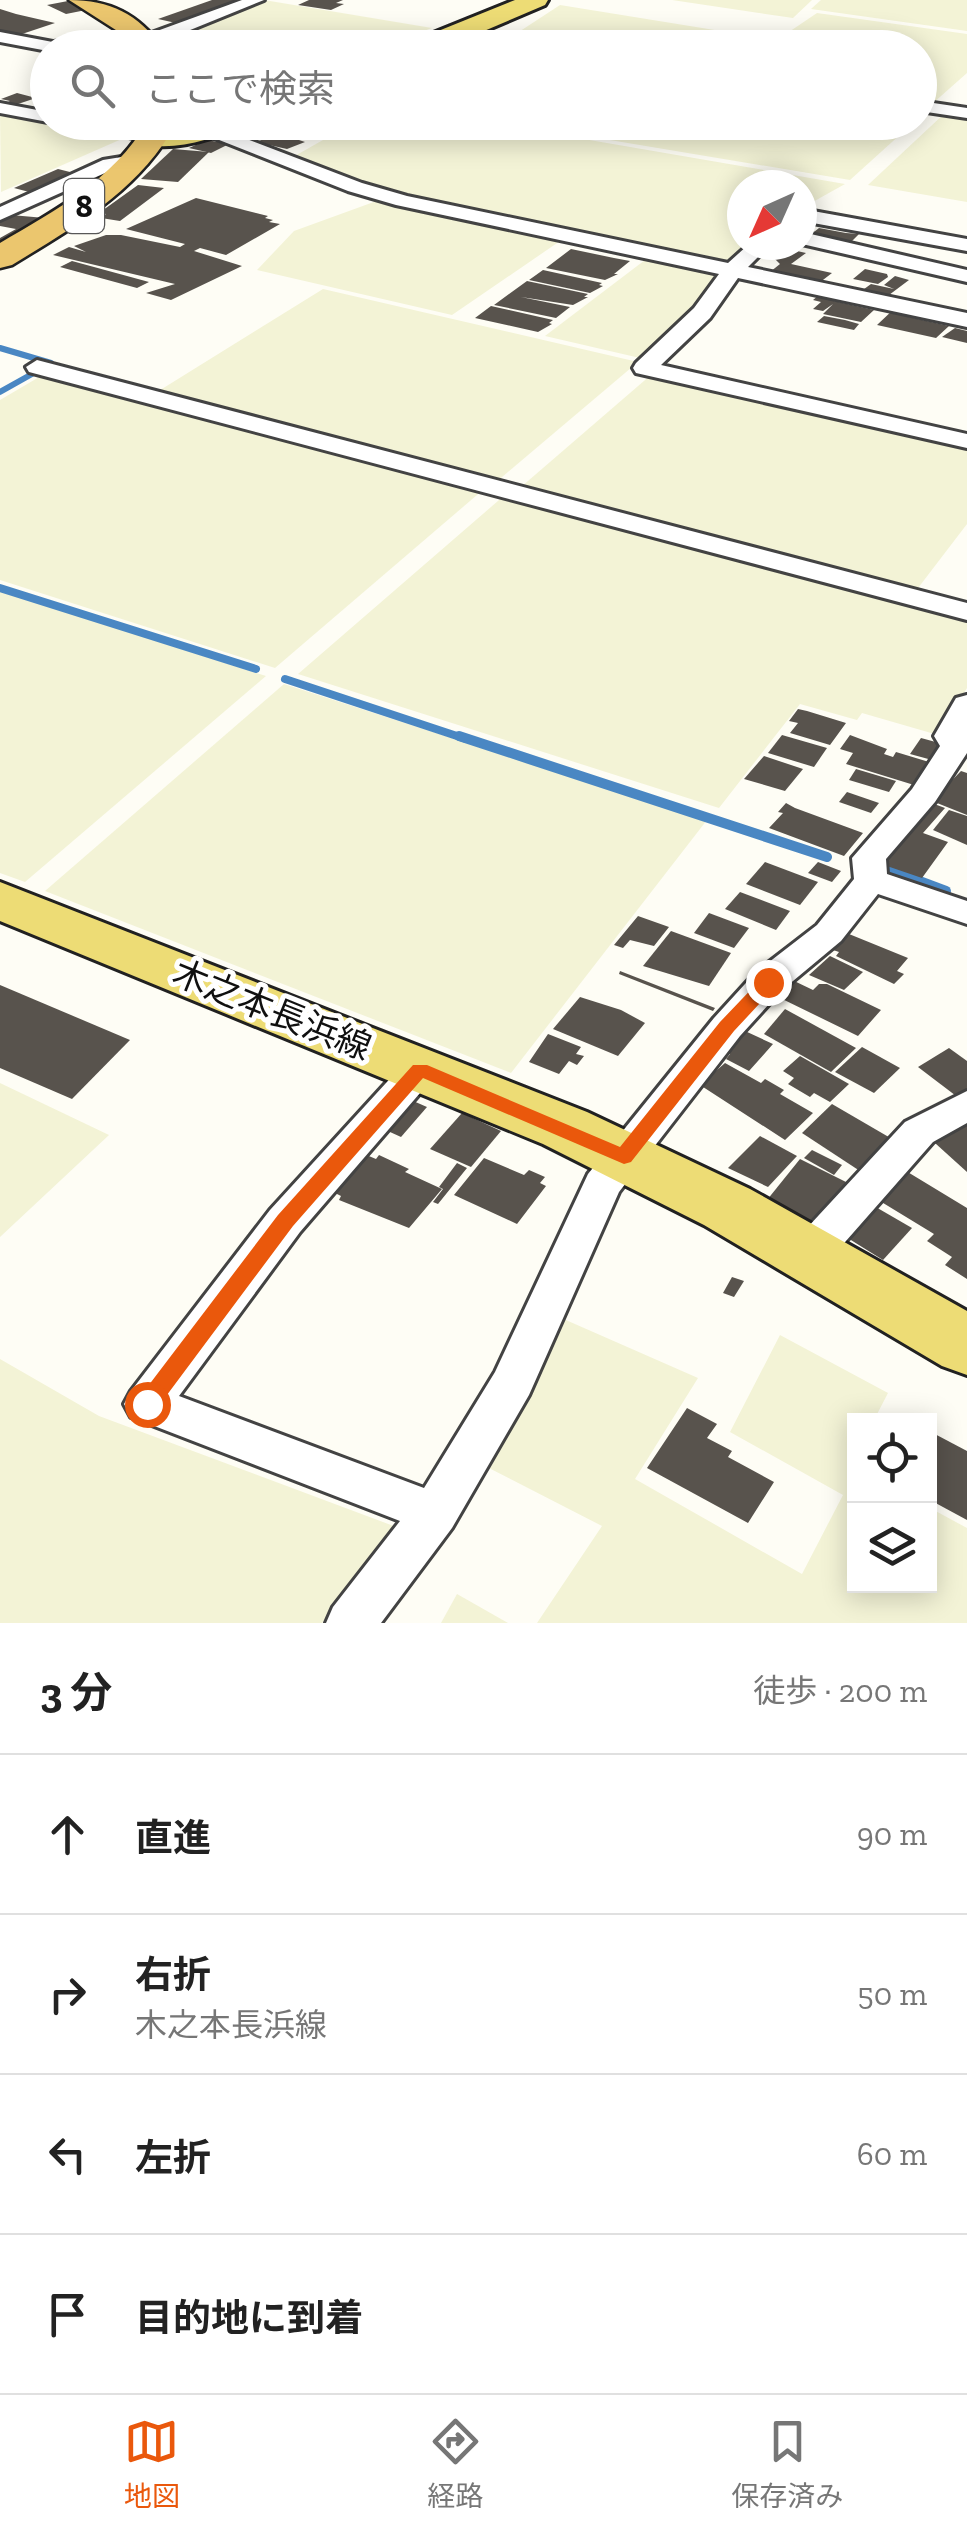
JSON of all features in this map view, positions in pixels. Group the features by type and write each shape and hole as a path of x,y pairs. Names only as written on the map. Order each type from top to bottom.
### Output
{"highway":[{"path":"82,0 113,16 126,30"},
{"name":"8","path":"0,258 97,197 152,140"}],"main road":[{"path":"462,30 536,0"},
{"name":"木之本長浜線","path":"0,900 565,1128 727,1207 967,1346"}],"street":[{"path":"177,30 256,0"},
{"path":"0,37 30,43"},
{"path":"0,108 30,114"},
{"path":"937,109 967,113"},
{"path":"0,214 110,164 152,140"},
{"path":"253,140 355,186 403,200 967,320"},
{"path":"0,195 26,202"},
{"path":"817,218 967,245"},
{"path":"817,241 967,276"},
{"path":"744,260 702,313 644,368 967,441"},
{"path":"37,367 967,612"},
{"path":"350,1623 435,1513 513,1382 602,1185 727,1026 768,982 829,933 872,880 869,858 924,795 946,762 956,746 950,736 967,704"},
{"path":"872,880 967,913"},
{"path":"420,1070 286,1221 147,1404 435,1513"},
{"path":"808,1254 919,1132 967,1106"}],"green space":[{"path":"264,0 432,28 427,30 188,30"},
{"path":"672,0 812,0 793,18"},
{"path":"821,0 967,0 967,31 811,9"},
{"path":"560,5 715,30 522,30"},
{"path":"817,13 967,34 967,73 937,100 937,30 792,30"},
{"path":"946,112 967,115 967,202 868,185 916,140 937,140 937,120"},
{"path":"0,113 30,119 30,140 119,140 1,192"},
{"path":"323,140 590,140 764,170 727,170 728,260 723,264 404,197 293,157"},
{"path":"610,140 893,140 850,180 817,174 817,170 790,170"},
{"path":"817,179 845,184 817,200"},
{"path":"382,199 563,239 452,315 257,270 294,231"},
{"path":"649,257 715,271 718,278 707,295 640,358 545,336"},
{"path":"323,289 638,362 495,483 157,392"},
{"path":"46,373 484,489 275,668 0,580 0,400"},
{"path":"652,374 967,449 967,524 915,592 521,487"},
{"path":"506,494 967,617 967,688 938,735 862,713 857,720 800,704 719,808 298,674"},
{"path":"0,591 266,676 25,882 0,873"},
{"path":"284,684 707,820 511,1073 45,891"},
{"path":"0,1083 109,1135 0,1237"},
{"path":"559,1317 698,1378 635,1479 802,1574 843,1495 730,1432 780,1335 888,1393 878,1413 847,1413 847,1593 937,1593 937,1512 967,1528 967,1623 537,1623 602,1526 481,1464"},
{"path":"0,1359 99,1416 399,1528 322,1623 0,1623"},
{"path":"457,1594 508,1623 441,1623"}],"building":[{"path":"212,0 238,0 176,23 158,19"},
{"path":"309,0 343,0 336,3 344,4 331,10 298,5"},
{"path":"68,1 86,10 66,14 47,5"},
{"path":"0,9 55,23 22,34 0,34"},
{"path":"17,93 30,96 30,100 12,106 4,104 10,101 1,99"},
{"path":"207,140 229,144 211,153 189,148"},
{"path":"299,140 305,142 287,149 256,142"},
{"path":"173,149 209,152 178,182 141,179"},
{"path":"58,169 74,173 33,193 14,188"},
{"path":"138,185 164,188 120,221 101,218 106,214 99,213"},
{"path":"196,198 268,216 265,218 273,220 269,222 280,224 226,255 200,248 194,251 242,266 171,300 146,293 175,284 53,255 69,247 86,252 74,246 106,235 180,247 185,244 126,229"},
{"path":"11,215 45,218 0,248 0,238 16,229 0,226 0,220"},
{"path":"817,230 859,234 849,244 817,238"},
{"path":"571,249 630,261 614,274 618,274 605,280 546,268"},
{"path":"776,260 796,260 791,264 832,273 819,283 770,272 780,264"},
{"path":"72,261 149,282 137,288 60,267"},
{"path":"865,269 888,277 878,284 853,279"},
{"path":"543,270 603,286 590,293 529,280"},
{"path":"895,276 909,280 885,298 860,292 871,284 894,289 884,285"},
{"path":"527,281 588,297 573,305 521,297 570,307 556,318 494,305"},
{"path":"824,291 841,295 834,301 874,310 861,322 823,314 833,304 823,311 813,309 821,302 813,300"},
{"path":"491,306 553,320 549,323 552,324 538,332 475,318"},
{"path":"895,308 915,313 909,317 949,326 936,338 877,325"},
{"path":"824,316 859,324 854,330 817,322"},
{"path":"955,328 967,331 967,343 942,337"},
{"path":"798,709 846,723 830,745 790,733 798,723 789,721"},
{"path":"782,735 827,748 814,767 768,753"},
{"path":"850,735 887,749 884,754 893,757 896,752 929,762 914,785 846,764 853,753 840,749"},
{"path":"921,738 943,744 932,760 910,754"},
{"path":"764,756 803,769 785,791 744,779"},
{"path":"856,769 896,781 889,792 849,780"},
{"path":"961,771 967,773 967,815 932,801"},
{"path":"847,792 879,803 871,813 839,802"},
{"path":"929,802 945,808 923,833 948,842 922,878 884,865 914,829 905,825"},
{"path":"786,803 863,833 844,856 769,828 783,813 778,812"},
{"path":"949,810 967,816 967,845 933,830"},
{"path":"765,862 818,882 800,905 746,884"},
{"path":"818,862 841,871 832,882 808,873"},
{"path":"740,892 790,911 776,930 725,909"},
{"path":"709,913 749,928 734,948 694,933"},
{"path":"638,916 669,927 654,946 630,940 623,948 614,945"},
{"path":"671,931 731,953 709,986 643,966"},
{"path":"849,934 908,958 897,971 904,974 894,984 836,956 839,952 833,950"},
{"path":"830,956 863,972 844,990 809,975"},
{"path":"620,971 715,1008 713,1011 619,974"},
{"path":"790,979 813,990 819,984 827,984 881,1010 858,1036 774,995"},
{"path":"0,985 130,1040 72,1099 0,1068"},
{"path":"580,997 621,1010 645,1023 618,1056 553,1029"},
{"path":"785,1009 856,1048 831,1072 764,1034"},
{"path":"745,1031 773,1044 749,1071 726,1059 730,1054 725,1052"},
{"path":"548,1034 581,1047 576,1054 584,1056 577,1065 569,1061 559,1074 529,1062"},
{"path":"862,1047 900,1068 874,1093 835,1072"},
{"path":"949,1048 967,1061 964,1102 918,1067"},
{"path":"800,1056 849,1084 830,1102 814,1093 810,1097 788,1084 794,1078 783,1071"},
{"path":"725,1063 761,1083 765,1079 784,1090 780,1094 813,1113 785,1140 700,1085"},
{"path":"404,1097 427,1107 401,1137 379,1127"},
{"path":"832,1104 899,1143 866,1175 802,1133"},
{"path":"462,1113 501,1131 471,1167 430,1149"},
{"path":"967,1122 967,1172 925,1134"},
{"path":"760,1136 797,1156 768,1187 728,1168"},
{"path":"812,1150 842,1165 834,1175 804,1158"},
{"path":"364,1154 376,1159 379,1155 442,1189 409,1228 339,1200 341,1196 331,1191"},
{"path":"484,1158 524,1175 529,1170 545,1177 540,1183 546,1186 517,1224 454,1195"},
{"path":"800,1159 852,1185 819,1227 767,1200"},
{"path":"457,1163 467,1168 438,1204 433,1202 443,1189 439,1187"},
{"path":"906,1171 967,1208 967,1279 945,1265 952,1257 927,1241 934,1234 870,1195"},
{"path":"874,1206 912,1228 883,1260 846,1237"},
{"path":"732,1277 744,1281 734,1297 723,1293"},
{"path":"687,1408 717,1424 707,1438 732,1451 728,1457 774,1482 748,1523 647,1468"},
{"path":"937,1435 967,1451 967,1520 937,1504"}],"waterway":[{"path":"0,348 51,363"},
{"path":"0,392 32,374"},
{"path":"0,588 256,669"},
{"path":"285,679 466,739"},
{"path":"459,736 827,857"},
{"path":"882,867 946,891"}],"route":[{"path":"147,1404 286,1221 420,1070 565,1128 624,1157 727,1026 768,982"}]}
